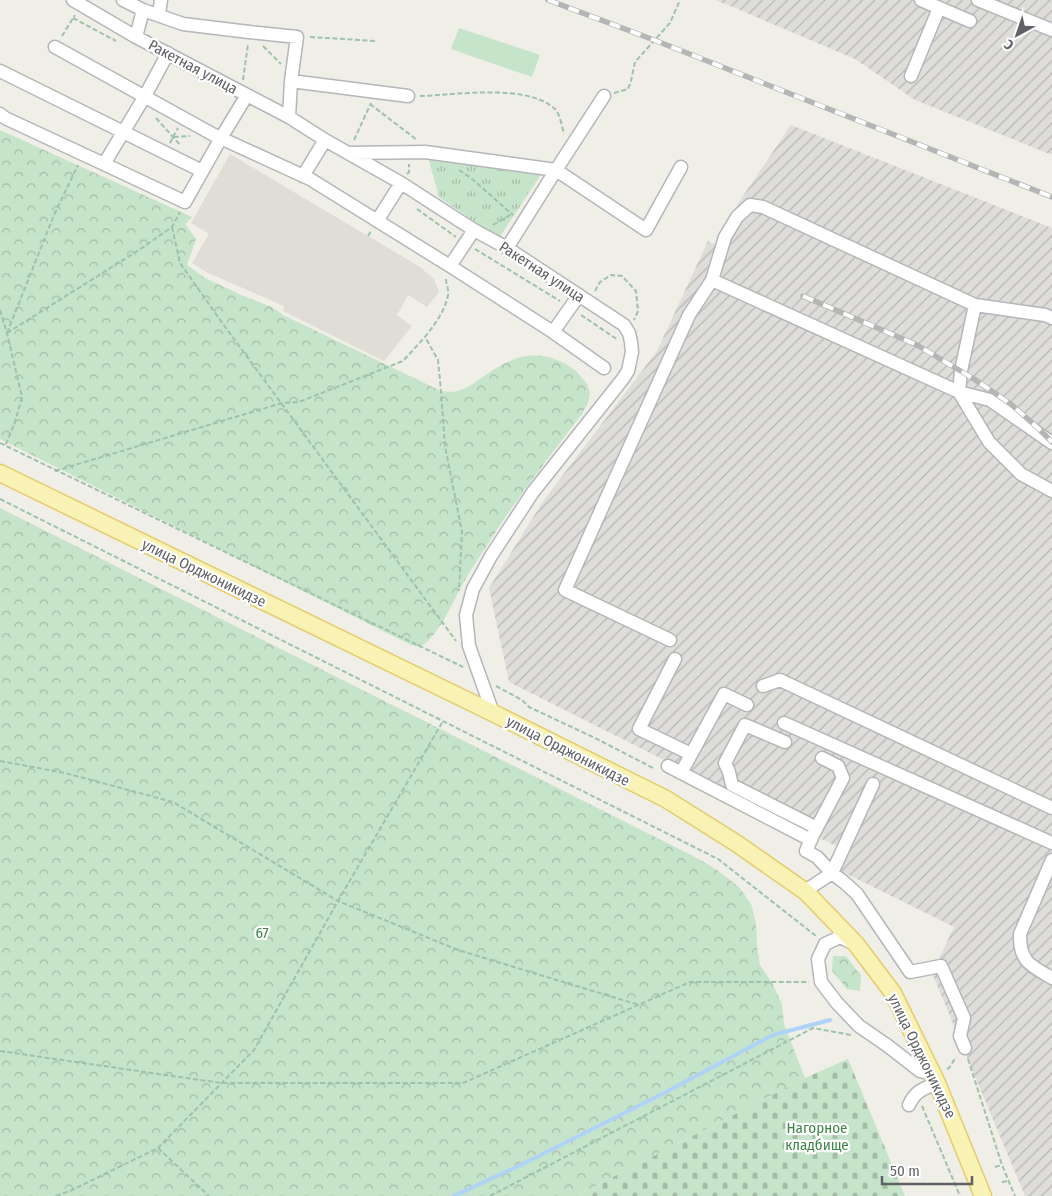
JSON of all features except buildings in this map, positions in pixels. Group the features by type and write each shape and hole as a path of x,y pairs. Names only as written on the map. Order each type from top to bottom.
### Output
{"main road":[{"name":"улица Орджоникидзе","path":"0,473 666,799 736,843 806,892 856,944 893,993 935,1078 982,1196"}],"street":[{"path":"123,0 143,10 159,14 183,24 297,37 290,117"},
{"path":"159,14 161,0"},
{"path":"921,0 970,21"},
{"path":"978,0 1052,30"},
{"name":"Ракетная улица","path":"76,3 136,37 290,117 325,140 401,183 474,230 507,248 624,325 629,333"},
{"path":"911,76 939,8"},
{"path":"136,37 143,10"},
{"path":"56,47 143,99 303,176 450,266 553,332 604,368"},
{"path":"104,164 168,53"},
{"path":"0,71 202,171"},
{"path":"292,78 408,96"},
{"path":"0,114 185,202 245,94"},
{"path":"507,248 604,96"},
{"path":"303,176 325,140"},
{"path":"349,153 425,152 556,170 646,230 680,167"},
{"path":"377,221 401,183"},
{"path":"670,640 566,590 689,315 712,280 725,238 737,217 750,204 763,207 975,305 1045,315 1052,318"},
{"path":"450,266 474,230"},
{"path":"712,280 959,392 990,400 1052,442"},
{"path":"553,332 584,299"},
{"path":"975,305 961,371 959,392 990,442 1021,474 1052,491"},
{"path":"493,713 469,646 466,615 473,589 491,556 533,492 622,380 628,370 632,352 629,333"},
{"path":"675,659 639,729 691,754"},
{"path":"763,686 780,680 1052,808"},
{"path":"680,773 724,694 747,705"},
{"path":"784,723 1052,843"},
{"path":"785,742 745,725 726,763 732,786 817,828"},
{"path":"822,758 838,766 843,778 806,851 817,857 832,873 857,894 910,972 942,966 964,1018 960,1036 965,1048"},
{"path":"668,766 811,840"},
{"path":"806,892 832,873 873,784"},
{"path":"1052,860 1020,934 1020,943 1025,959 1052,978"},
{"path":"856,944 840,937 826,944 818,959 821,982 837,1004 859,1026 920,1071 935,1078 917,1092 909,1106"}],"path":[{"path":"628,89 635,62 670,24 680,0"},
{"path":"56,47 76,3"},
{"path":"249,32 292,78"},
{"path":"245,94 249,32"},
{"path":"297,37 376,41"},
{"path":"349,153 376,92"},
{"path":"408,96 488,92 522,95 544,102 557,110 569,151"},
{"path":"143,99 185,151"},
{"path":"370,104 434,154"},
{"path":"173,137 190,136"},
{"path":"165,152 173,137"},
{"path":"7,333 54,215 83,154"},
{"path":"456,168 471,178 522,223"},
{"path":"7,333 139,250 172,227 185,202"},
{"path":"474,230 493,225 512,214"},
{"path":"172,227 180,263 460,646"},
{"path":"584,299 600,282 611,274 622,276 636,291 638,304 638,311 629,333"},
{"path":"56,471 282,403 299,402 403,361 425,337 442,314 449,292 445,281"},
{"path":"0,310 22,397 15,422 5,446"},
{"path":"425,337 438,360 445,446 462,532 459,591"},
{"path":"0,443 456,664 522,700 529,707 655,769"},
{"path":"0,499 718,859 826,944"},
{"path":"56,1196 158,1148 254,1050 338,901 444,721"},
{"path":"0,761 65,773 173,802 338,901 458,950 639,1005"},
{"path":"0,1051 221,1083 463,1084 690,982 821,982"},
{"path":"490,1196 814,1028 850,1035"},
{"path":"965,1048 1002,1165 1015,1196"},
{"path":"917,1092 960,1196"},
{"path":"158,1148 209,1196"},
{"path":"995,1167 1002,1165"},
{"path":"1002,1182 1009,1181"},
{"path":"72,1190 73,1196"}],"shaded area":[{"path":"716,0 1052,0 1052,155 915,100 855,59"},
{"path":"791,125 1052,228 1052,1196 1025,1196 932,973 954,927 839,870 847,851 509,682 489,588 544,500 657,351 708,241 718,246 739,202"},
{"path":"230,154 420,267 434,279 439,292 427,307 408,295 397,315 412,326 384,361 283,311 284,306 208,273 192,263 209,234 191,223"}],"green space":[{"path":"459,28 540,55 532,77 451,49"},
{"path":"0,130 192,217 185,224 196,239 187,265 205,278 272,307 283,315 441,391 453,392 463,389 512,360 529,356 548,357 558,360 572,368 583,379 589,388 590,396 582,414 509,512 469,573 442,623 426,643 420,646 411,645 0,439"},
{"path":"428,157 542,173 499,238 439,197"},
{"name":"67","path":"0,508 699,859 717,870 739,887 751,904 756,924 760,965 772,983 782,1004 784,1024 805,1078 576,1196 0,1196"},
{"path":"833,956 846,956 861,976 860,991 847,989 832,971"},
{"name":"Нагорное кладбище","path":"848,1059 905,1196 576,1196 805,1078"}],"waterway":[{"path":"454,1196 523,1164 664,1093 773,1035 830,1020"}],"railway":[{"path":"548,0 1052,197"},
{"path":"803,296 917,345 974,379 1012,405 1052,442"}]}
